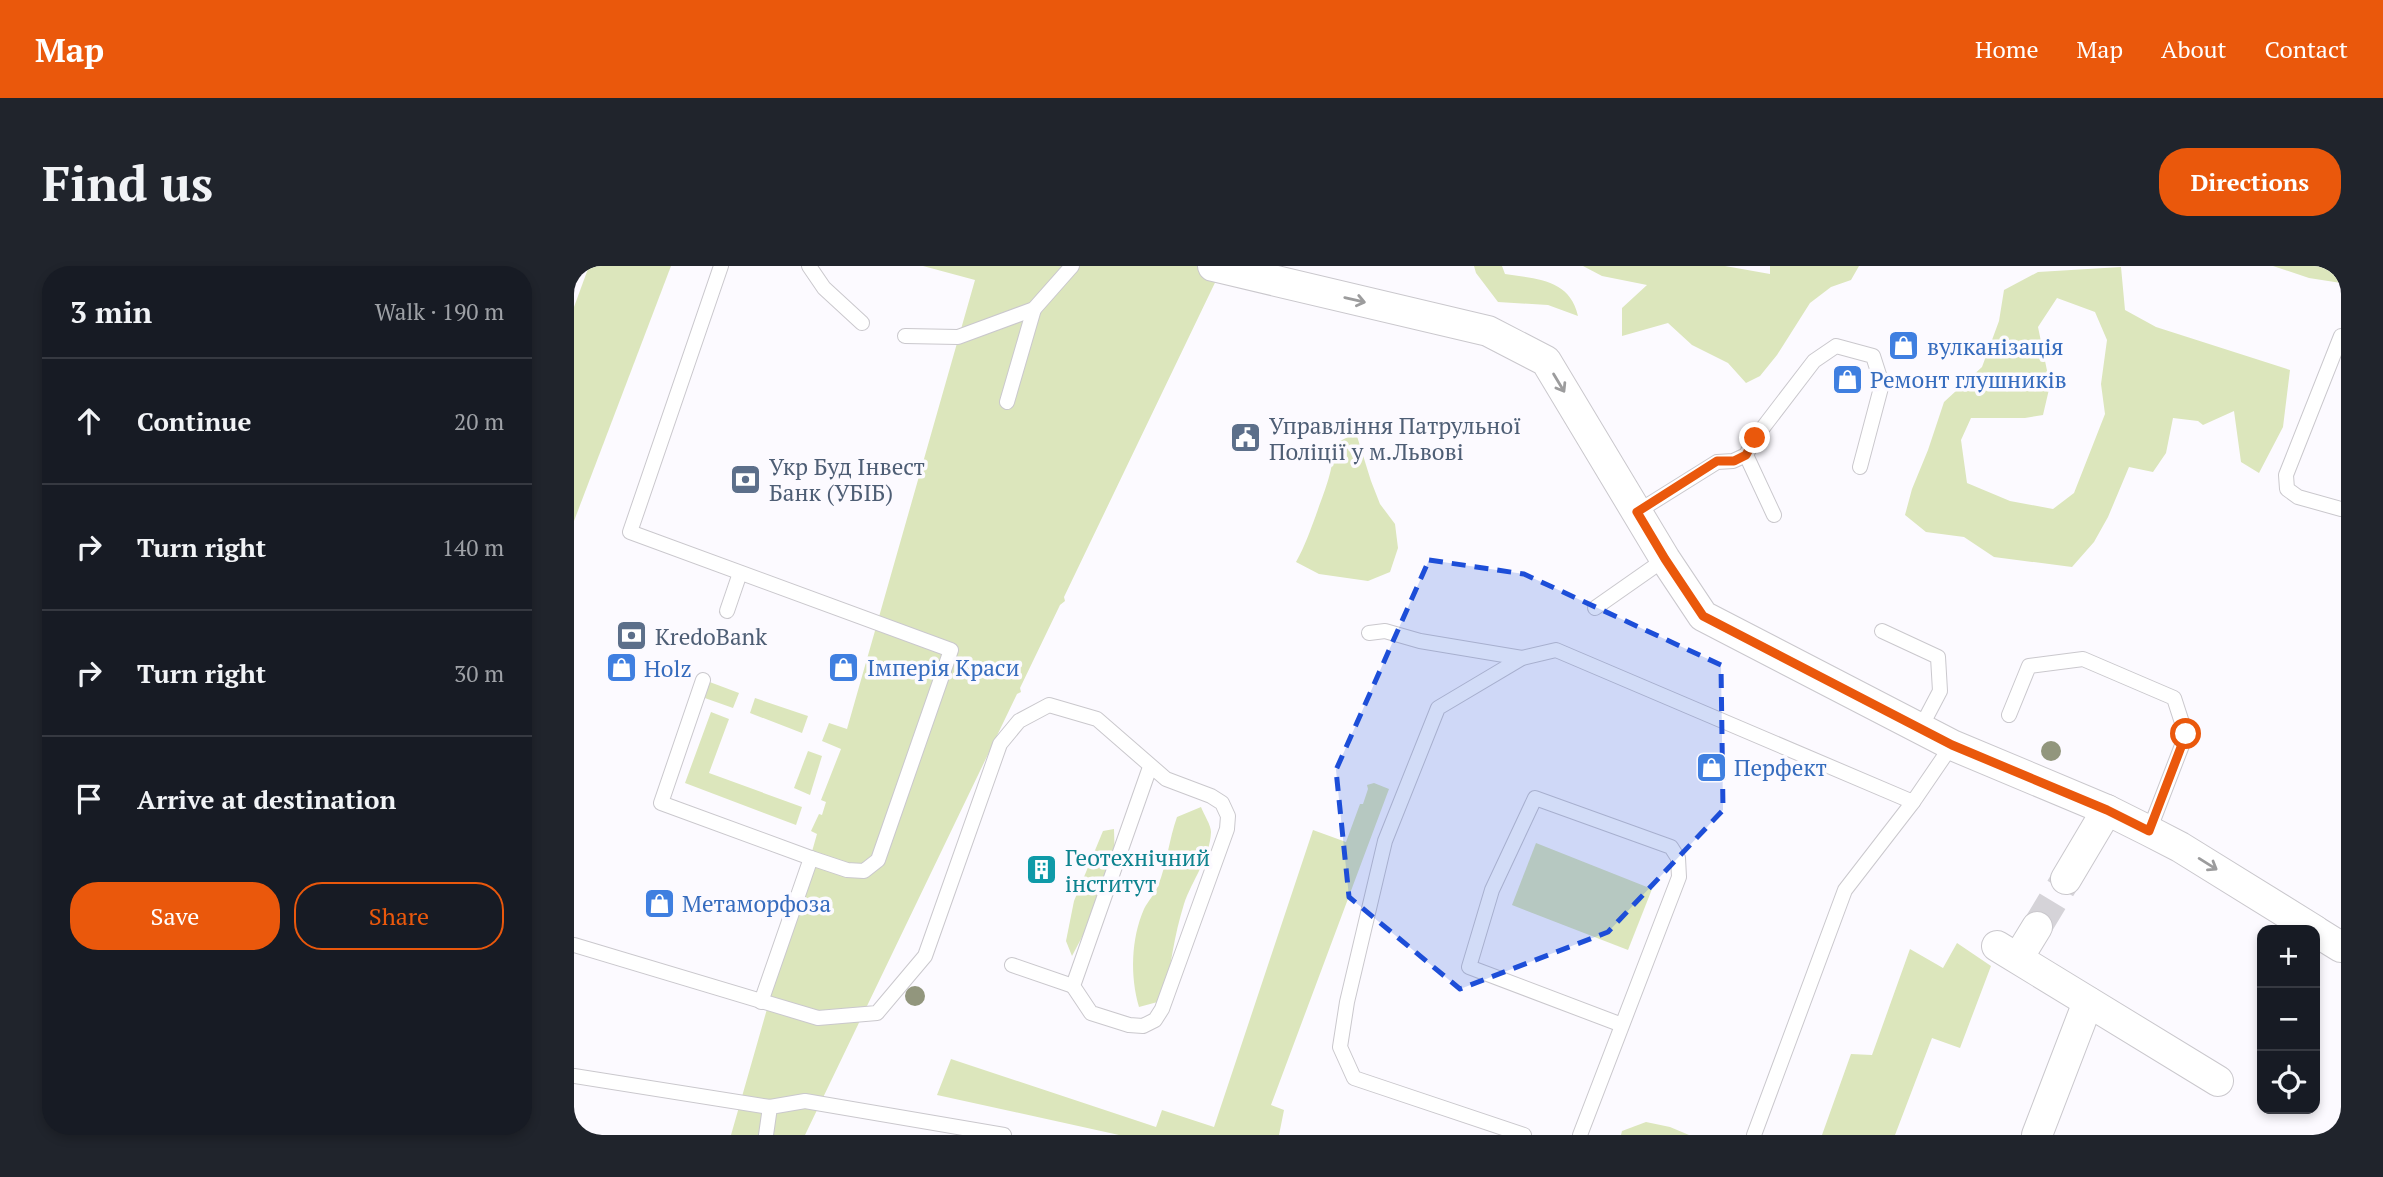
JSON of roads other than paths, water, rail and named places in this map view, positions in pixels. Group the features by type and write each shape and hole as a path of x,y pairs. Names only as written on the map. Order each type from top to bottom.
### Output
{"street":[{"path":"1213,266 1291,275 1488,331 1546,361 1665,559 1703,616 1952,745 2107,810 2149,831 2180,847 2306,925"},
{"path":"2066,879 2107,810"},
{"path":"2037,927 2008,952 2218,1081"},
{"path":"2320,934 2341,947"},
{"path":"2037,1135 2088,1002"}],"lane":[{"path":"703,680 661,803 847,870 864,871 878,859 951,650 631,532 721,266"},
{"path":"809,266 824,288 862,323"},
{"path":"1007,402 1034,309 1072,266"},
{"path":"905,336 958,337 1034,309"},
{"path":"2341,336 2286,475 2287,489 2298,497 2341,509"},
{"path":"1637,512 1717,461 1734,461 1746,455 1755,438 1814,361 1836,346 1873,356 1882,384 1860,467"},
{"path":"1746,455 1774,515"},
{"path":"1595,608 1665,559"},
{"path":"727,611 740,573"},
{"path":"1369,633 1385,631 1420,641 1522,658"},
{"path":"1882,631 1938,657 1940,691 1920,729"},
{"path":"1524,1135 1354,1078 1340,1047 1347,1002 1385,841 1438,708 1522,658 1556,650 1913,802"},
{"path":"2008,715 2029,666 2083,659 2174,698 2186,734 2149,831"},
{"path":"574,945 818,1018 877,1013 925,956 1000,744 1019,721 1049,705 1097,719 1166,779 1211,796 1222,803 1228,816 1227,829 1162,1009 1155,1020 1143,1026 1129,1025 1091,1013 1073,986 1012,965"},
{"path":"1754,1135 1845,890 1913,802 1952,745"},
{"path":"1073,986 1150,766"},
{"path":"1580,1135 1679,877 1678,858 1671,847 1535,798 1492,890 1469,967 1622,1025"},
{"path":"761,1002 811,858"},
{"path":"574,1076 770,1107 805,1101 1004,1135"},
{"path":"766,1135 770,1107"}],"tunnel":[{"path":"2037,927 2066,879"}],"place":[{"name":"вулканізація","path":"1904,346"},
{"name":"Ремонт глушників","path":"1847,379"},
{"name":"Управління Патрульної Поліції у м.Львові","path":"1246,438"},
{"name":"Укр Буд Інвест Банк (УБІБ)","path":"746,479"},
{"name":"KredoBank","path":"632,636"},
{"name":"Імперія Краси","path":"844,667"},
{"name":"Holz","path":"621,668"},
{"name":"Перфект","path":"1711,767"},
{"name":"Геотехнічний інститут","path":"1042,870"},
{"name":"Метаморфоза","path":"659,903"}]}
